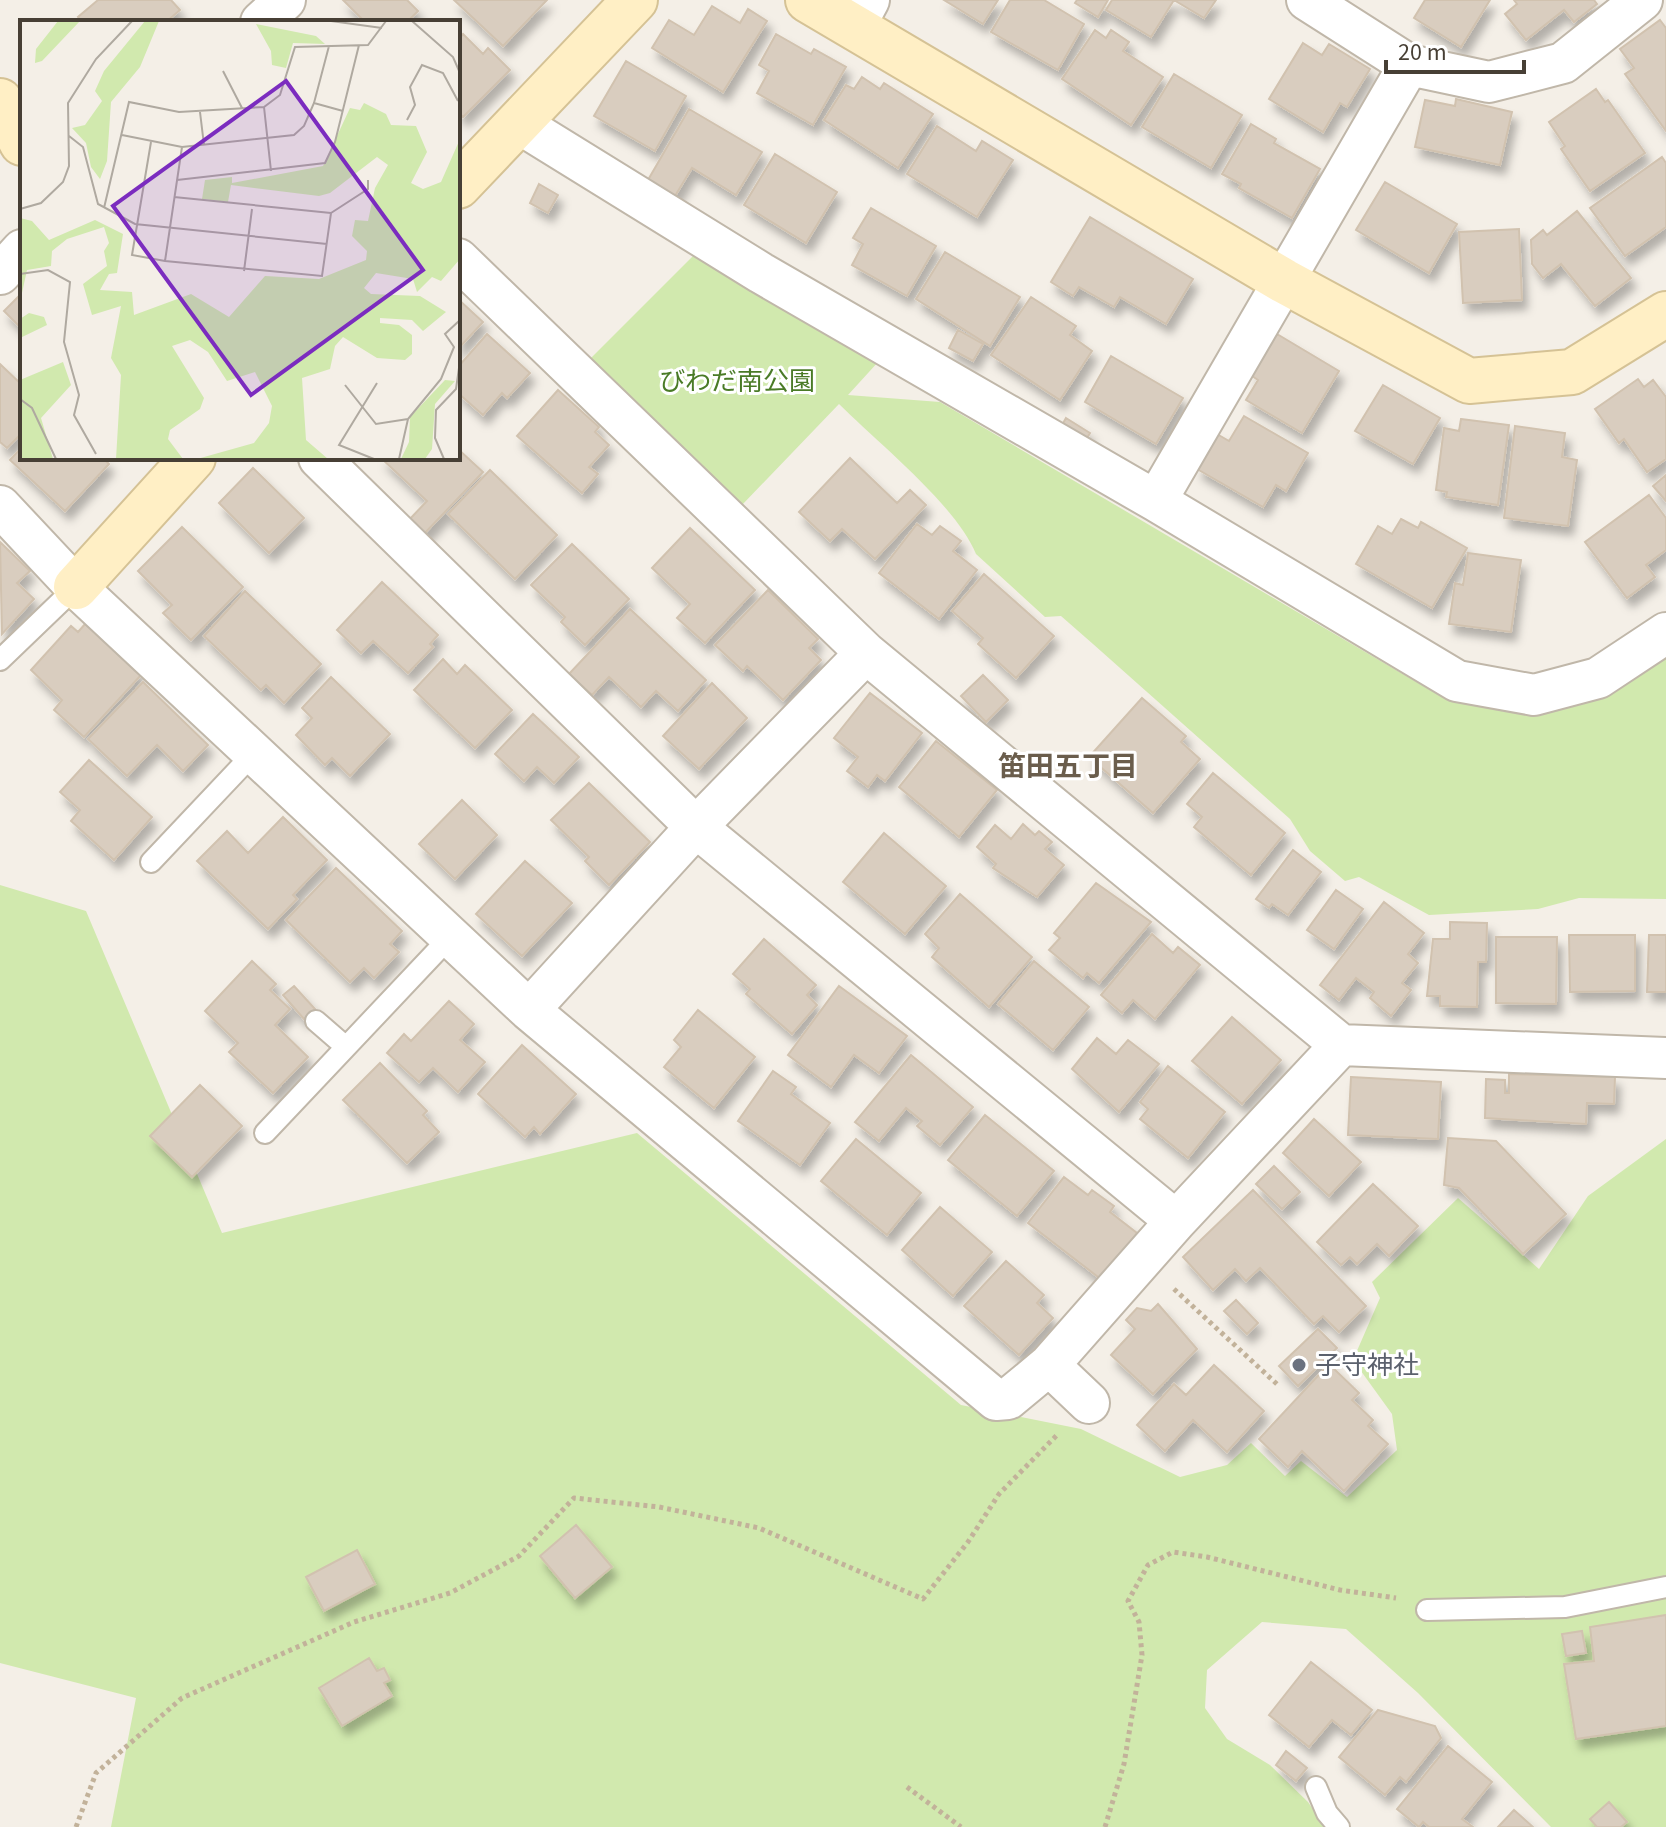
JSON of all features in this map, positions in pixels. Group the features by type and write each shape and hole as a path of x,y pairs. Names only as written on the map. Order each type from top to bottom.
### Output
{"street":[{"path":"263,20 285,0"},
{"path":"460,184 635,0"},
{"path":"808,0 862,14 1284,281 1469,381 1572,372 1666,314"},
{"path":"1307,0 1409,65 1489,82 1563,63 1642,0"},
{"path":"1156,501 1409,65"},
{"path":"0,101 20,139"},
{"path":"520,124 761,273 1156,501 1457,681 1534,695 1598,678 1666,633"},
{"path":"0,274 20,252"},
{"path":"460,261 866,653 1341,1045 1666,1058"},
{"path":"76,587 191,460"},
{"path":"321,460 696,827 1176,1221"},
{"path":"0,506 76,587 529,1010 996,1400 1008,1399 1049,1365 1176,1221 1341,1045"},
{"path":"529,1010 696,827 866,653"},
{"path":"1049,1365 1089,1403"}],"lane":[{"path":"0,660 76,587"},
{"path":"151,862 254,753"},
{"path":"265,1133 451,936"},
{"path":"316,1021 346,1047"},
{"path":"1427,1610 1565,1607 1666,1587"},
{"path":"1316,1787 1327,1813 1339,1827"}],"path":[{"path":"1142,1260 1279,1386"},
{"path":"76,1827 96,1773 182,1698 354,1622 450,1593 519,1556 574,1498 659,1507 759,1528 923,1599 968,1542 999,1494 1089,1403"},
{"path":"1105,1827 1124,1764 1142,1655 1139,1622 1128,1601 1148,1565 1173,1552 1207,1557 1340,1590 1397,1598 1427,1610"},
{"path":"907,1787 961,1827"}],"green space":[{"name":"びわだ南公園","path":"694,255 879,361 848,395 940,402 1447,700 1507,712 1566,702 1666,651 1666,899 1579,898 1538,909 1429,915 1359,877 1345,881 1310,851 1290,819 1093,644 1061,616 1045,617 976,554 952,515 934,495 839,404 742,505 588,361"},
{"path":"0,885 86,911 222,1233 637,1133 961,1405 1081,1429 1180,1477 1227,1465 1251,1443 1285,1476 1301,1461 1347,1497 1397,1450 1392,1414 1353,1360 1380,1298 1372,1282 1458,1198 1539,1269 1588,1196 1666,1139 1666,1827 1551,1827 1418,1693 1346,1629 1262,1622 1207,1670 1205,1708 1227,1739 1270,1765 1308,1802 1325,1827 111,1827 136,1698 0,1663"}],"building":[{"path":"98,0 171,0 180,10 168,20 80,20 78,17"},
{"path":"343,0 407,0 418,11 409,20 363,20"},
{"path":"454,0 547,0 503,46"},
{"path":"944,0 998,0 983,24"},
{"path":"1010,0 1044,0 1084,24 1058,70 991,32"},
{"path":"1077,0 1108,0 1098,17 1075,3"},
{"path":"1112,0 1174,0 1151,37 1106,10"},
{"path":"1174,0 1216,0 1204,18"},
{"path":"1425,0 1490,0 1461,47 1414,18"},
{"path":"1514,0 1594,0 1597,4 1574,22 1564,10 1526,40 1505,14 1517,4"},
{"path":"712,6 740,23 748,9 767,21 723,92 652,48 669,20 694,35"},
{"path":"1660,20 1666,28 1666,131 1625,74 1634,68 1620,49"},
{"path":"1095,30 1106,38 1111,30 1129,42 1123,51 1163,77 1131,125 1062,79"},
{"path":"463,34 483,54 488,48 510,70 463,117 460,114 460,38"},
{"path":"776,34 811,54 814,49 846,67 813,125 757,93 769,71 759,65"},
{"path":"1303,43 1322,55 1329,44 1370,69 1347,107 1340,103 1323,132 1269,99"},
{"path":"626,61 686,96 655,151 594,116"},
{"path":"1174,74 1242,115 1211,168 1142,127"},
{"path":"862,77 880,89 884,83 933,114 898,168 824,120 846,85 854,89"},
{"path":"1596,89 1605,102 1608,100 1645,153 1590,191 1561,149 1565,146 1549,122"},
{"path":"1456,99 1512,112 1500,165 1415,147 1425,100 1455,106"},
{"path":"689,109 762,152 736,195 692,168 675,196 648,180"},
{"path":"1251,124 1276,139 1274,143 1320,169 1292,218 1239,188 1241,184 1222,174"},
{"path":"937,126 976,151 982,141 1013,160 977,217 907,174"},
{"path":"775,154 837,192 806,243 744,205"},
{"path":"1662,157 1666,163 1666,227 1625,256 1590,208"},
{"path":"1385,182 1457,224 1429,273 1356,230"},
{"path":"539,184 558,195 548,213 530,203"},
{"path":"871,208 936,246 907,296 852,265 863,244 853,238"},
{"path":"1577,211 1631,278 1595,306 1561,264 1543,278 1532,264 1531,240 1543,230 1547,235"},
{"path":"1090,217 1193,279 1166,324 1120,297 1114,307 1079,287 1073,296 1051,282"},
{"path":"1519,229 1522,300 1463,303 1459,232"},
{"path":"945,252 1020,297 990,346 916,299"},
{"path":"20,295 20,327 4,311"},
{"path":"1031,297 1076,326 1070,335 1092,351 1060,400 991,355"},
{"path":"460,301 483,322 460,347"},
{"path":"958,330 983,344 973,361 949,348"},
{"path":"487,334 530,373 507,398 502,393 483,415 460,395 460,365"},
{"path":"1277,334 1339,371 1302,433 1246,400 1258,380 1252,376"},
{"path":"1111,356 1183,398 1156,444 1085,402"},
{"path":"0,364 20,383 20,435 7,448 0,442"},
{"path":"1638,379 1644,387 1653,380 1666,397 1666,459 1647,472 1624,439 1619,443 1595,409"},
{"path":"1383,385 1440,418 1413,464 1355,431"},
{"path":"558,390 599,427 595,432 609,445 589,467 598,474 582,493 517,436"},
{"path":"1244,416 1308,453 1286,491 1276,485 1263,507 1197,469 1217,434 1229,441"},
{"path":"1066,418 1090,433 1084,443 1061,427"},
{"path":"1461,419 1509,425 1498,505 1446,497 1447,492 1436,490 1444,428 1459,431"},
{"path":"1515,426 1565,433 1562,457 1577,460 1568,526 1504,518"},
{"path":"20,449 20,460 105,460 109,464 65,511 10,460"},
{"path":"460,451 483,472 423,535 408,521 427,501 383,460 460,460"},
{"path":"850,458 897,503 910,490 926,505 875,559 842,529 830,541 799,512"},
{"path":"253,468 304,518 269,553 219,503"},
{"path":"490,470 557,535 515,579 448,514"},
{"path":"1666,475 1666,501 1653,486"},
{"path":"1649,495 1666,518 1666,550 1646,565 1655,577 1627,598 1585,542"},
{"path":"1401,519 1418,528 1421,522 1467,548 1432,608 1356,564 1378,526 1392,534"},
{"path":"917,524 932,535 940,526 961,541 953,551 977,570 939,619 879,573"},
{"path":"182,527 243,587 191,640 163,613 172,605 138,571"},
{"path":"690,528 755,590 705,643 677,618 690,604 652,568"},
{"path":"0,542 30,571 17,583 34,599 2,634"},
{"path":"572,544 629,599 585,645 561,622 565,617 531,585"},
{"path":"1468,553 1521,560 1511,632 1449,624 1455,583 1463,585"},
{"path":"984,574 1054,636 1016,678 978,644 983,638 952,611"},
{"path":"382,582 438,635 430,644 433,647 408,673 373,641 361,653 337,630"},
{"path":"768,590 818,639 809,648 821,660 783,700 747,666 743,671 715,645"},
{"path":"245,591 321,664 284,703 266,685 261,690 204,636"},
{"path":"630,609 706,680 678,711 656,691 641,707 609,677 592,695 569,674"},
{"path":"86,623 142,674 84,737 54,710 62,700 31,670 71,626 78,632"},
{"path":"443,659 457,674 465,665 512,710 475,748 414,690"},
{"path":"983,675 1008,700 986,722 961,696"},
{"path":"331,677 390,734 350,776 332,758 325,765 296,735 312,718 302,708"},
{"path":"143,682 208,745 183,771 157,745 127,776 88,739"},
{"path":"712,683 747,718 699,769 663,736"},
{"path":"870,693 922,733 885,781 877,775 868,787 847,771 858,757 834,738"},
{"path":"1142,698 1186,736 1181,742 1200,759 1153,813 1089,757"},
{"path":"533,714 579,757 554,783 537,767 524,781 495,754"},
{"path":"936,741 997,790 959,837 899,787"},
{"path":"89,760 152,817 114,860 71,821 80,810 60,792"},
{"path":"1213,773 1285,833 1251,875 1194,827 1202,817 1187,804"},
{"path":"589,783 650,842 609,885 585,861 589,857 551,820"},
{"path":"462,800 497,835 455,879 419,844"},
{"path":"283,817 327,860 293,895 297,899 268,929 197,861 227,831 248,853"},
{"path":"1023,824 1035,835 1039,831 1052,842 1045,849 1064,865 1037,897 993,868 996,864 977,847 995,825 1011,839"},
{"path":"884,833 946,886 905,934 843,882"},
{"path":"1293,850 1321,872 1288,915 1272,904 1269,908 1256,899"},
{"path":"525,861 572,903 522,956 476,914"},
{"path":"336,868 402,931 390,944 399,952 374,978 364,968 350,982 286,920"},
{"path":"1096,883 1151,922 1099,983 1087,973 1083,978 1049,950 1060,938 1054,933"},
{"path":"1336,890 1363,909 1334,949 1307,930"},
{"path":"960,894 1032,957 989,1007 932,957 939,948 925,934"},
{"path":"1384,902 1424,933 1408,954 1418,963 1402,983 1411,990 1391,1016 1370,998 1374,992 1356,978 1339,1000 1320,985"},
{"path":"1450,922 1487,923 1486,962 1478,962 1477,1007 1440,1006 1440,996 1427,996 1433,939 1450,939"},
{"path":"1152,934 1173,953 1178,947 1200,965 1155,1019 1133,1000 1122,1013 1101,995"},
{"path":"1569,935 1635,935 1635,991 1570,992"},
{"path":"1649,935 1666,935 1666,992 1647,992"},
{"path":"1496,937 1557,937 1556,1004 1496,1003"},
{"path":"764,939 816,985 807,995 817,1005 792,1034 746,994 750,989 733,974"},
{"path":"252,961 276,984 270,990 290,1009 275,1025 308,1057 273,1093 229,1052 238,1043 205,1011"},
{"path":"1034,961 1089,1007 1053,1050 998,1004"},
{"path":"294,986 315,1009 304,1019 283,995"},
{"path":"839,986 907,1036 879,1073 854,1055 831,1087 788,1055"},
{"path":"449,1001 474,1024 460,1040 485,1062 458,1092 433,1068 419,1082 387,1053 404,1034 411,1041"},
{"path":"698,1010 755,1057 714,1108 664,1067 681,1047 674,1040"},
{"path":"1232,1017 1281,1060 1242,1104 1192,1061"},
{"path":"1097,1038 1116,1054 1128,1040 1159,1064 1119,1112 1072,1069"},
{"path":"522,1045 576,1094 540,1134 534,1127 525,1137 478,1094"},
{"path":"911,1055 973,1107 940,1145 917,1126 922,1121 906,1108 879,1141 855,1122"},
{"path":"380,1063 427,1111 423,1115 439,1132 407,1163 343,1100"},
{"path":"1168,1066 1225,1112 1188,1158 1140,1119 1148,1109 1140,1102"},
{"path":"773,1071 796,1087 791,1094 830,1123 800,1165 738,1121"},
{"path":"1509,1074 1615,1077 1614,1104 1587,1103 1586,1124 1485,1118 1486,1079 1505,1080 1505,1093 1509,1093"},
{"path":"1351,1077 1441,1082 1438,1139 1348,1135"},
{"path":"200,1085 242,1126 192,1177 150,1136"},
{"path":"985,1115 1054,1171 1017,1216 948,1160"},
{"path":"1314,1119 1361,1162 1329,1196 1283,1153"},
{"path":"1448,1138 1496,1141 1566,1214 1523,1254 1459,1188 1444,1185"},
{"path":"856,1139 921,1193 887,1235 821,1181"},
{"path":"1274,1166 1300,1192 1282,1209 1256,1184"},
{"path":"1064,1177 1088,1195 1092,1190 1114,1206 1110,1212 1137,1233 1102,1280 1028,1223"},
{"path":"1373,1184 1418,1226 1389,1256 1377,1244 1357,1264 1350,1257 1341,1265 1317,1242"},
{"path":"1253,1190 1366,1306 1339,1332 1323,1316 1314,1324 1260,1268 1246,1281 1235,1269 1213,1290 1183,1257"},
{"path":"940,1207 992,1252 953,1296 902,1250"},
{"path":"1006,1261 1044,1295 1037,1303 1053,1318 1019,1355 964,1306"},
{"path":"1236,1300 1258,1323 1247,1334 1224,1311"},
{"path":"1158,1304 1197,1349 1153,1394 1111,1355 1135,1329 1126,1320 1137,1308 1151,1311"},
{"path":"1318,1329 1337,1348 1298,1386 1279,1366"},
{"path":"1329,1364 1359,1393 1352,1400 1373,1420 1368,1426 1388,1444 1344,1491 1302,1451 1288,1467 1259,1439"},
{"path":"1214,1365 1264,1411 1227,1452 1193,1420 1165,1451 1137,1425 1174,1384 1186,1395"},
{"path":"576,1525 612,1567 575,1598 540,1556"},
{"path":"357,1550 375,1584 324,1611 306,1577"},
{"path":"1666,1615 1666,1726 1576,1739 1564,1664 1594,1661 1590,1627"},
{"path":"1582,1631 1586,1653 1566,1656 1562,1634"},
{"path":"369,1658 377,1671 384,1668 390,1680 384,1683 392,1696 342,1726 319,1688"},
{"path":"1311,1662 1372,1710 1351,1735 1332,1720 1309,1747 1269,1715"},
{"path":"1378,1710 1435,1726 1441,1738 1406,1782 1400,1777 1385,1795 1339,1757"},
{"path":"1448,1746 1492,1782 1462,1819 1473,1827 1429,1827 1423,1822 1419,1827 1397,1809"},
{"path":"1286,1751 1307,1768 1296,1781 1276,1765"},
{"path":"1609,1802 1627,1822 1621,1827 1597,1827 1590,1819"},
{"path":"1514,1810 1533,1827 1498,1827"}],"place":[{"name":"子守神社","path":"1299,1365"}],"district":[{"name":"笛田五丁目","path":"1068,766"}]}
